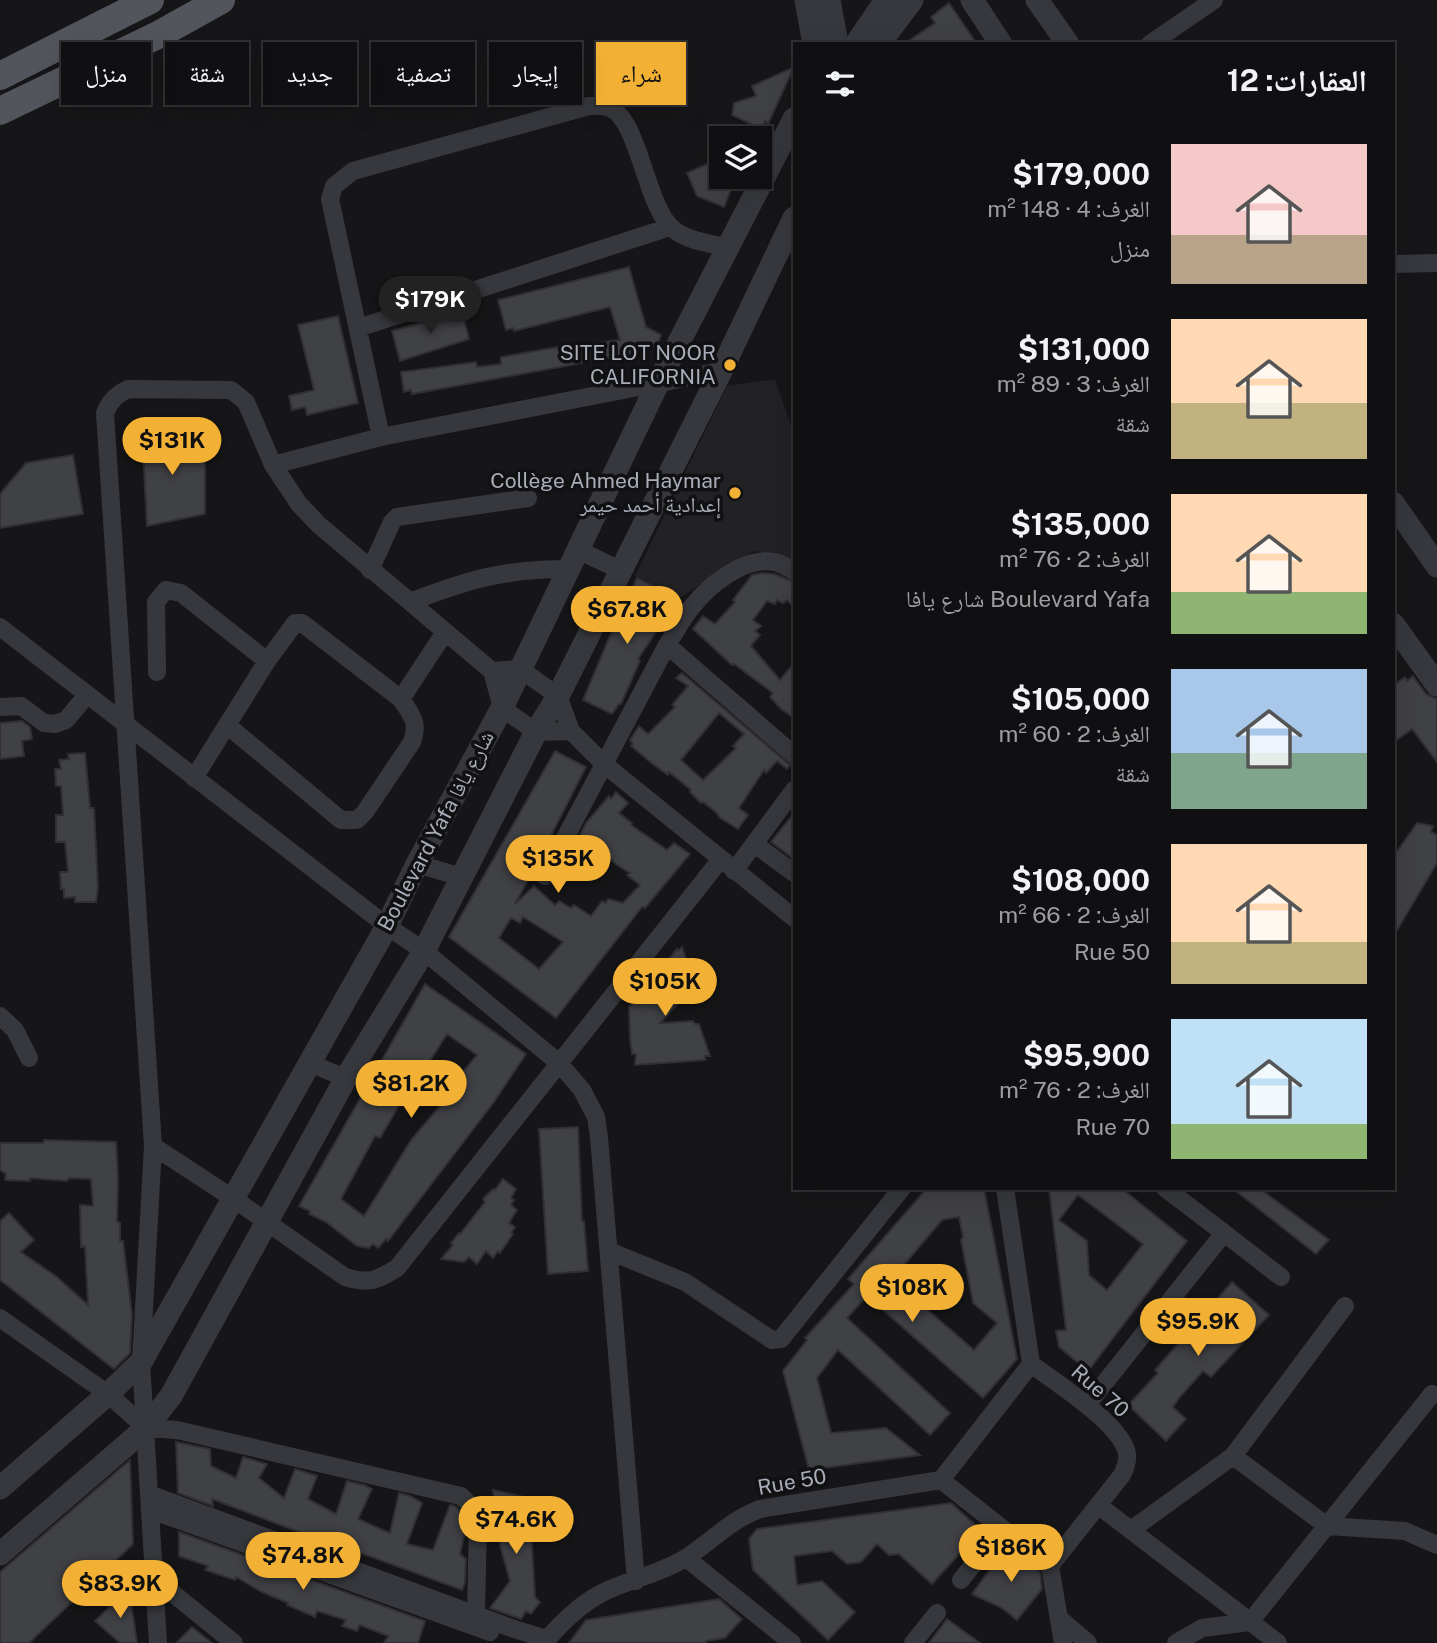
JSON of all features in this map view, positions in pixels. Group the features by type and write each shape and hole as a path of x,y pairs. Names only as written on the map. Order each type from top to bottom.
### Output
{"main road":[{"path":"0,111 160,34 221,0"},
{"path":"0,76 140,3"}],"street":[{"path":"806,0 814,42"},
{"path":"829,0 837,42"},
{"path":"857,42 886,0"},
{"path":"880,42 912,0"},
{"path":"972,0 1000,42"},
{"path":"1037,0 1067,42"},
{"path":"1153,42 1214,0"},
{"path":"381,437 330,199 334,186 353,171 589,106 608,107 619,113 628,127 651,189 670,227 690,238 728,248"},
{"name":"Boulevard Yafa شارع يافا","path":"0,1488 141,1362 387,926 417,864 502,708 659,382 793,121"},
{"name":"Boulevard Yafa شارع يافا","path":"0,1555 146,1428 171,1396 346,1079 424,951 536,732 558,696 721,371 793,220"},
{"path":"358,328 670,227"},
{"path":"1395,264 1437,263"},
{"path":"273,465 381,437 721,371"},
{"path":"158,1643 141,1362 153,1146 105,413 110,402 128,389 231,390 246,402 273,465 299,504 370,570 492,671 502,708 536,732 571,731"},
{"path":"370,570 391,522 397,517 528,498"},
{"path":"1395,506 1437,566"},
{"path":"410,602 481,577 574,559 621,570"},
{"path":"545,876 667,646 705,591 751,564 774,562 793,571"},
{"path":"157,672 156,602 166,590 181,593 267,661"},
{"path":"194,778 227,725 267,661 291,626 298,622 401,699 415,720 416,731 412,742 365,812 357,820 341,820 227,725"},
{"path":"0,627 387,926 424,951 559,1063 582,1090 596,1117 636,1581"},
{"path":"1395,627 1437,685"},
{"path":"401,699 445,632"},
{"path":"667,646 793,754"},
{"path":"492,671 520,669 558,696 571,731 604,764 793,917"},
{"path":"0,707 21,706 44,723 55,724 66,720 87,695"},
{"path":"153,1146 345,1277 364,1282 378,1280 397,1268 559,1063 731,868 793,791"},
{"path":"731,868 760,848 793,805"},
{"path":"760,848 793,872"},
{"path":"417,864 461,877"},
{"path":"0,1016 15,1030 29,1058"},
{"path":"309,1063 346,1079"},
{"path":"609,1251 685,1282 772,1340 781,1339 900,1190"},
{"path":"1005,1190 1031,1364 941,1480 1050,1566 1063,1643"},
{"path":"1168,1190 1281,1277"},
{"path":"1087,1405 1224,1233"},
{"path":"1131,1531 1233,1456 1345,1307"},
{"path":"0,1318 108,1394 146,1428 177,1430 461,1496 474,1509 478,1522 476,1614"},
{"name":"Rue 70","path":"1031,1364 1087,1405 1121,1440 1127,1458 1122,1475 1050,1566"},
{"path":"1176,1643 1202,1628 1250,1622 1432,1394"},
{"path":"1233,1456 1327,1526 1405,1531 1437,1545"},
{"name":"Rue 50","path":"545,1641 583,1605 602,1593 662,1571 686,1558 744,1515 760,1509 941,1480"},
{"path":"150,1502 476,1614 545,1641"},
{"path":"150,1502 521,1643"},
{"path":"1098,1505 1278,1643"},
{"path":"961,1580 1002,1528"},
{"path":"686,1558 792,1643"},
{"path":"154,1578 234,1643"},
{"path":"913,1643 937,1613"},
{"path":"1059,1618 1088,1643"}],"shaded area":[{"name":"Collège Ahmed Haymar إعدادية أحمد حيمر","path":"775,379 793,432 793,565 781,557 754,551 681,597 635,576 727,386"}],"building":[{"path":"949,3 976,42 907,42 935,23 931,17"},
{"path":"793,67 768,124 765,121 762,126 755,126 732,115 734,103 756,96 752,86"},
{"path":"709,163 709,189 731,189 724,207 697,196 687,173"},
{"path":"629,267 646,327 661,335 657,348 643,344 642,352 412,394 411,390 404,392 401,372 476,362 477,367 501,364 501,357 620,340 610,307 514,331 513,328 506,330 498,300"},
{"path":"459,312 460,315 463,314 469,339 400,361 392,331"},
{"path":"338,316 358,403 307,415 305,407 292,410 289,396 314,390 298,325"},
{"path":"142,429 172,429 205,458 205,514 147,526"},
{"path":"73,455 83,514 0,528 0,494 26,463"},
{"path":"774,574 793,582 793,606 787,600 783,603 777,600 775,604 767,601 753,620 761,626 755,631 760,635 751,646 780,680 793,664 793,717 770,697 773,693 732,665 693,629 703,616 715,624 735,602 733,600 752,575"},
{"path":"637,578 670,594 660,626 638,659 640,661 621,704 612,714 583,700"},
{"path":"682,673 790,765 787,769 777,761 766,773 764,770 739,808 748,815 738,829 701,803 691,790 669,772 668,775 631,746 633,744 630,740 639,726 648,734 675,707 672,705 688,686 676,678","holes":["719,713 744,734 733,746 736,748 703,780 681,760"]},
{"path":"1413,676 1426,694 1437,699 1437,762 1412,729 1395,742 1395,684 1405,677 1407,681"},
{"path":"22,721 30,727 32,739 22,741 24,756 0,759 0,723"},
{"path":"555,751 586,767 515,904 534,886 555,905 559,901 571,908 574,905 591,916 602,901 606,903 608,899 623,903 640,885 627,875 630,873 596,846 586,857 573,847 582,836 580,835 586,823 609,796 611,799 616,792 628,803 619,813 632,823 631,825 667,850 674,843 690,854 645,908 642,907 556,1018 449,937","holes":["523,917 563,942 539,969 499,938 511,918 520,923"]},
{"path":"85,753 90,808 94,808 98,888 96,902 75,902 75,897 64,898 60,872 68,872 65,842 56,842 56,815 63,815 61,786 56,786 55,769 61,769 59,760 69,759 68,754"},
{"path":"793,814 793,858 771,842"},
{"path":"1417,823 1433,826 1431,832 1437,835 1437,863 1395,934 1395,854"},
{"path":"682,947 695,985 660,1023 693,1021 699,1024 710,1056 705,1056 705,1060 635,1065 636,1054 632,1054 630,1038 629,1007 677,949 678,951"},
{"path":"425,984 526,1054 494,1102 388,1241 386,1239 378,1248 373,1244 369,1248 357,1246 326,1222 299,1206","holes":["447,1034 477,1055 457,1079 462,1080 411,1140 364,1216 341,1199 375,1136 380,1138 417,1075 421,1075"]},
{"path":"578,1127 582,1221 588,1271 548,1274 539,1129"},
{"path":"44,1140 116,1142 117,1221 120,1223 120,1241 123,1241 132,1315 130,1353 114,1369 0,1280 0,1221 9,1213 34,1240 21,1252 57,1277 88,1305 85,1246 81,1247 80,1205 93,1206 91,1179 5,1180 6,1174 0,1170 0,1143 43,1143"},
{"path":"503,1179 516,1189 511,1205 517,1210 509,1223 515,1227 511,1233 513,1234 500,1253 498,1251 493,1258 486,1251 477,1264 469,1257 464,1262 441,1259 485,1202 483,1199 495,1190"},
{"path":"925,1190 984,1190 1017,1359 983,1398 867,1296 847,1318 950,1413 930,1435 838,1350 817,1378 831,1433 886,1428 920,1455 809,1470 783,1371 807,1340 805,1338 854,1284 848,1279","holes":["959,1217 963,1237 961,1240 973,1303 997,1323 974,1350 892,1279 942,1220"]},
{"path":"1049,1190 1123,1190 1187,1241 1088,1371 1059,1347 1056,1331 1066,1330","holes":["1078,1195 1143,1244 1107,1290 1089,1275 1087,1241 1059,1220"]},
{"path":"1235,1190 1262,1190 1329,1240 1316,1254"},
{"path":"1232,1282 1269,1315 1211,1377 1203,1371 1179,1398 1173,1407 1186,1419 1166,1441 1128,1405 1158,1373 1155,1370"},
{"path":"176,1442 210,1449 211,1466 236,1478 243,1457 267,1464 259,1478 284,1498 295,1469 317,1476 308,1499 336,1514 347,1481 364,1485 372,1489 358,1519 390,1533 399,1493 410,1496 422,1503 407,1544 433,1550 450,1505 455,1506 467,1523 460,1554 466,1559 462,1590 212,1499 213,1506 178,1493"},
{"path":"130,1460 133,1544 29,1643 0,1643 0,1572"},
{"path":"493,1490 524,1497 527,1514 530,1513 535,1597 540,1602 531,1614 526,1611 521,1619 490,1608 510,1581 500,1545"},
{"path":"951,1503 981,1530 932,1584 899,1554 889,1555 877,1544 861,1562 847,1564 832,1551 794,1556 797,1585 822,1581 855,1612 828,1640 753,1570 749,1539 757,1529"},
{"path":"179,1532 425,1621 418,1643 384,1643 388,1636 360,1625 357,1631 342,1626 346,1620 317,1611 315,1617 236,1577 235,1580 205,1570 208,1566 179,1556"},
{"path":"1007,1546 1040,1572 1042,1589 1017,1620 1002,1608 972,1594"},
{"path":"129,1588 137,1643 120,1643 95,1621"},
{"path":"719,1599 742,1619 725,1638 706,1643 569,1643 586,1620"},
{"path":"947,1619 980,1643 929,1643"},
{"path":"192,1627 212,1643 176,1643"}],"place":[{"name":"SITE LOT NOOR CALIFORNIA","path":"730,365"},
{"name":"Collège Ahmed Haymar إعدادية أحمد حيمر","path":"735,493"}]}
